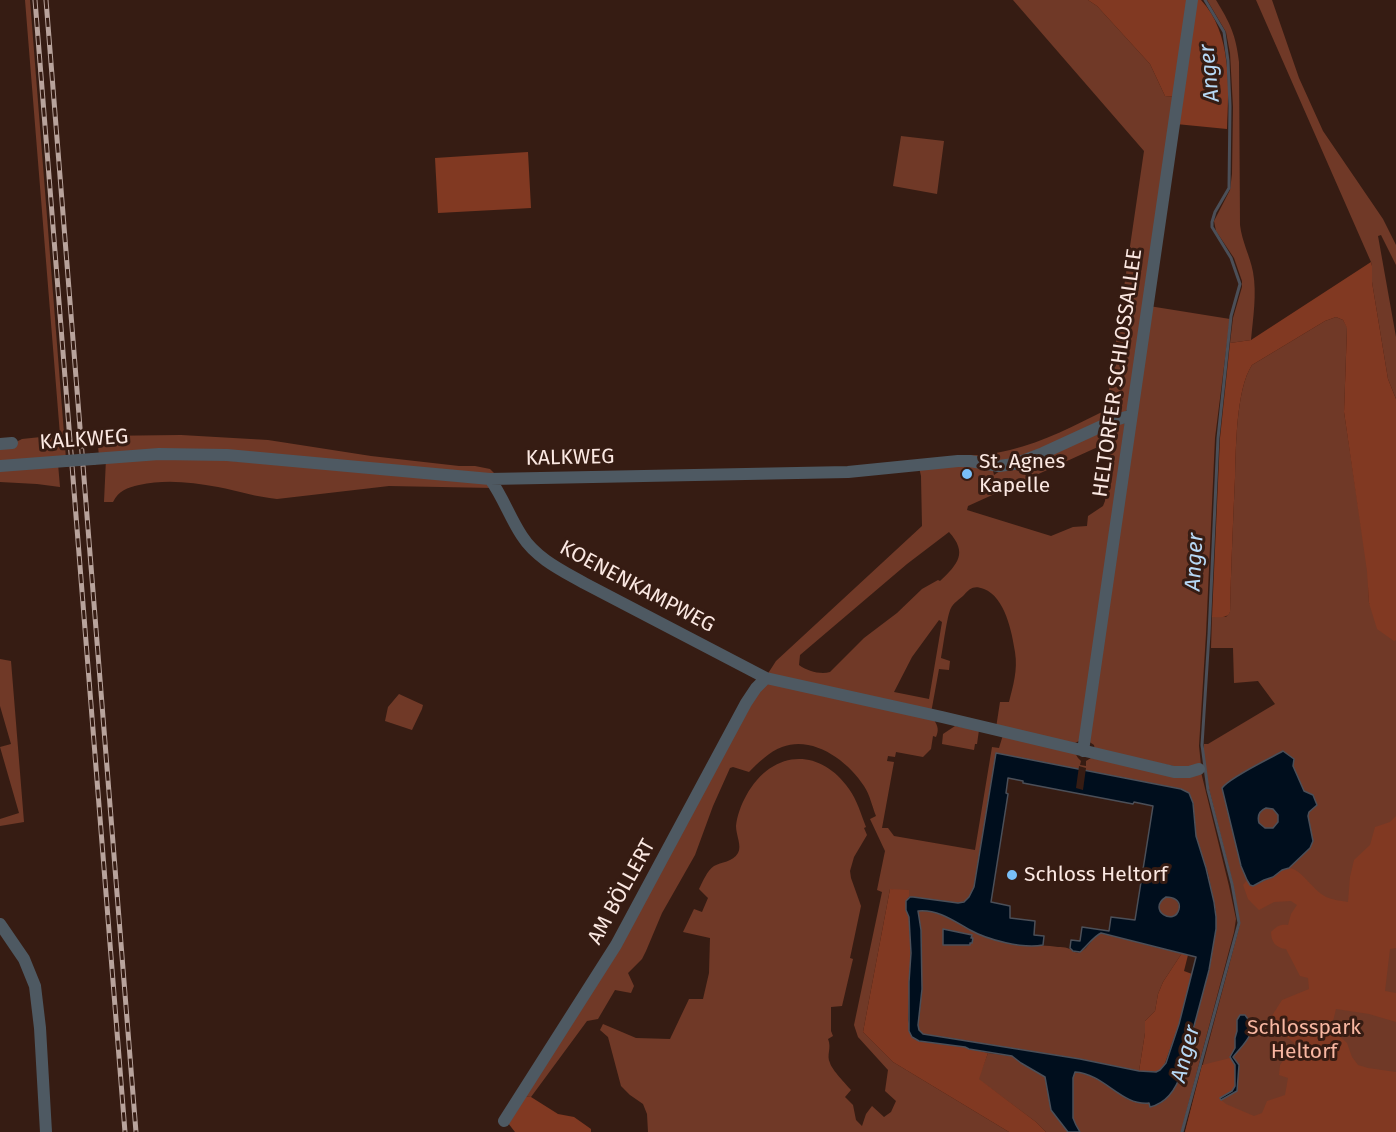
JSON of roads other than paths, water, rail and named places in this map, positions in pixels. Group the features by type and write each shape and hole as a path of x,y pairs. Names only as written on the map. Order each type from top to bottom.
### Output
{"street":[{"name":"HELTORFER SCHLOSSALLEE","path":"1083,751 1192,1"},
{"name":"KALKWEG","path":"0,466 159,454 227,455 490,479 839,472 958,461 1014,464 1115,420 1131,418"},
{"name":"KOENENKAMPWEG","path":"490,479 522,537 537,554 576,579 766,678"},
{"path":"766,678 1174,772 1199,769"},
{"name":"AM BÖLLERT","path":"504,1121 616,945 746,703 766,678"},
{"path":"0,924 24,958 32,978 40,1028 46,1132"}],"water":[{"path":"1283,751 1294,759 1293,766 1304,791 1313,795 1317,805 1308,816 1313,841 1310,848 1289,868 1253,886 1247,880 1241,866 1222,788 1241,774","holes":["1266,808 1273,809 1278,815 1278,822 1273,828 1265,828 1259,823 1259,814"]},
{"path":"996,753 1181,789 1189,793 1193,803 1196,836 1214,902 1216,929 1209,970 1182,1071 1177,1083 1166,1098 1150,1107 1149,1103 1130,1100 1095,1078 1075,1072 1073,1118 1080,1132 1068,1132 1051,1110 1045,1077 1012,1056 919,1041 912,1037 909,1031 911,953 906,901 913,897 964,902 974,887","holes":["1008,778 1023,781 1023,783 1153,806 1135,920 1111,917 1109,931 1082,927 1080,941 1071,940 1070,948 1080,952 1101,933 1196,957 1179,1024 1166,1063 1160,1070 1156,1072 1139,1071 1080,1059 923,1034 919,1030 922,989 921,930 918,911 939,914 977,934 996,940 1016,945 1043,945 1044,936 1034,935 1035,921 1010,918 1010,906 991,902 1008,794 1006,793","1166,897 1174,898 1179,903 1179,909 1172,917 1160,911 1161,902"]},
{"path":"943,929 972,935 972,943 970,945 943,945"},
{"path":"1240,1015 1245,1015 1249,1021 1250,1033 1233,1057 1239,1065 1237,1091 1221,1100 1220,1098 1232,1091 1235,1086 1235,1065 1230,1057 1235,1048 1237,1020"}],"waterway":[{"name":"Anger","path":"1182,1132 1239,923 1232,884 1208,790 1202,745 1218,438 1231,316 1240,284 1231,258 1212,227 1215,212 1229,188 1230,106 1224,32 1205,0"}],"railway":[{"path":"35,0 125,1132"},
{"path":"46,0 136,1132"}],"place":[{"name":"St. Agnes Kapelle","path":"967,474"},
{"name":"Schloss Heltorf","path":"1012,875"}],"park label":[{"name":"Schlosspark Heltorf","path":"1304,1040"}]}
